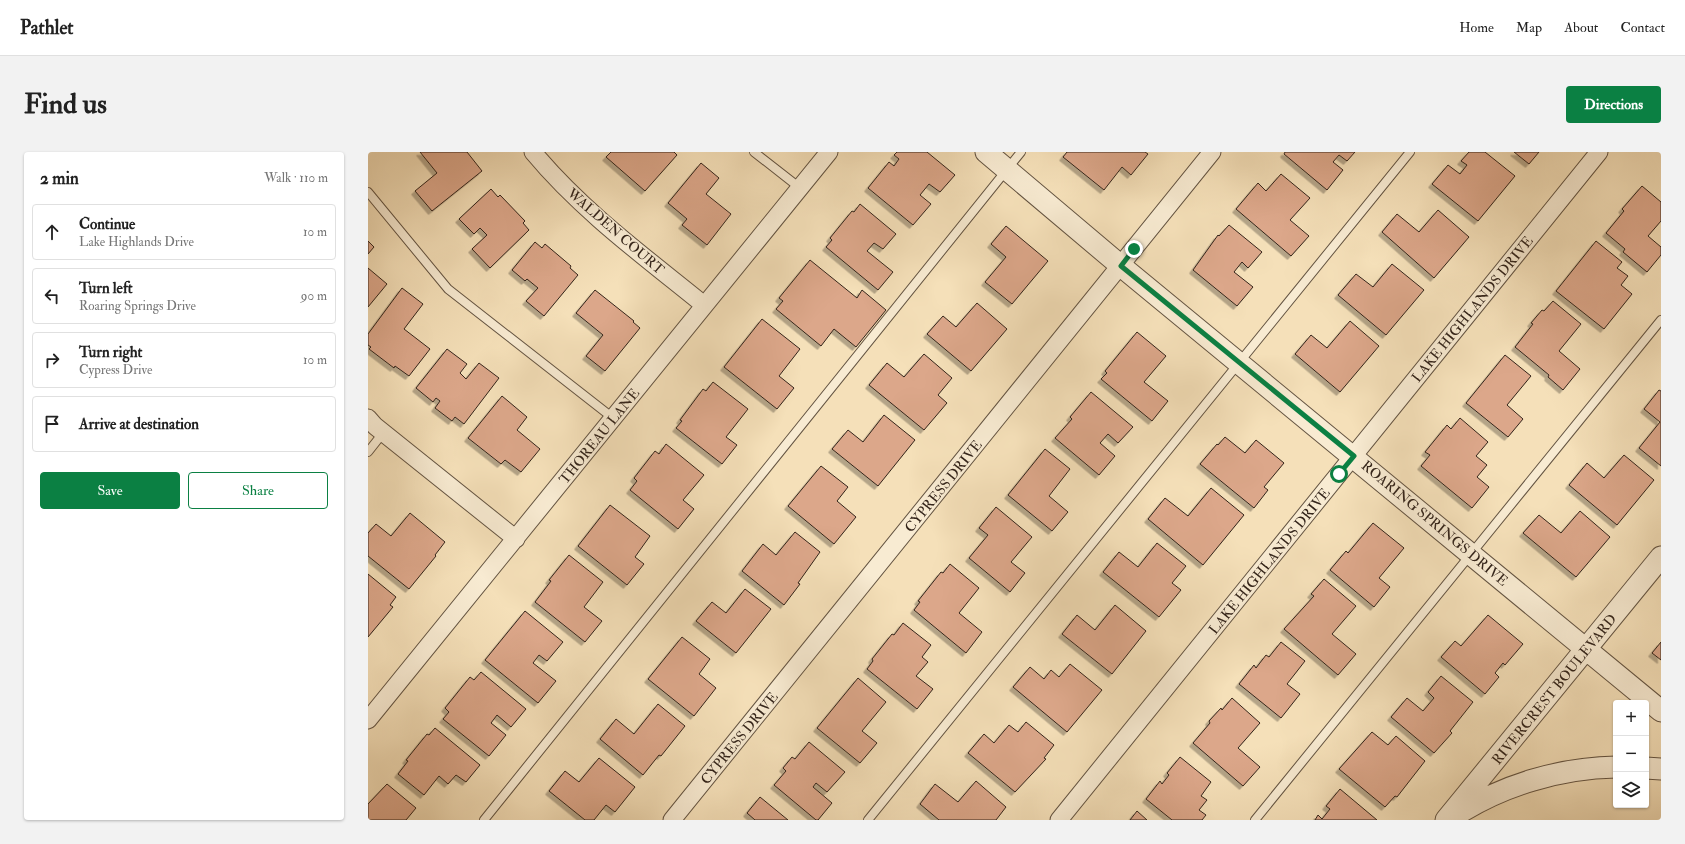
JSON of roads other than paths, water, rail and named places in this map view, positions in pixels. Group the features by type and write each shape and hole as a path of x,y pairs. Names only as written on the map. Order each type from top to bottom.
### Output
{"street":[{"name":"WALDEN COURT","path":"533,152 552,175 584,204 628,243 704,305"},
{"name":"THOREAU LANE","path":"368,720 829,152"},
{"name":"ROARING SPRINGS DRIVE","path":"986,152 1121,266 1354,456 1661,711"},
{"name":"CYPRESS DRIVE","path":"672,820 1212,152"},
{"name":"LAKE HIGHLANDS DRIVE","path":"1059,820 1599,152"},
{"path":"368,418 383,433 516,539"},
{"name":"RIVERCREST BOULEVARD","path":"1448,820 1661,557"},
{"path":"1448,820 1494,794 1549,775 1578,770 1613,767"},
{"path":"1649,768 1661,769"}],"lane":[{"path":"754,152 800,188"},
{"path":"484,820 1021,152"},
{"path":"868,820 1410,152"},
{"path":"368,192 448,289 613,418"},
{"path":"1255,820 1661,320"},
{"path":"368,452 383,433"}]}
